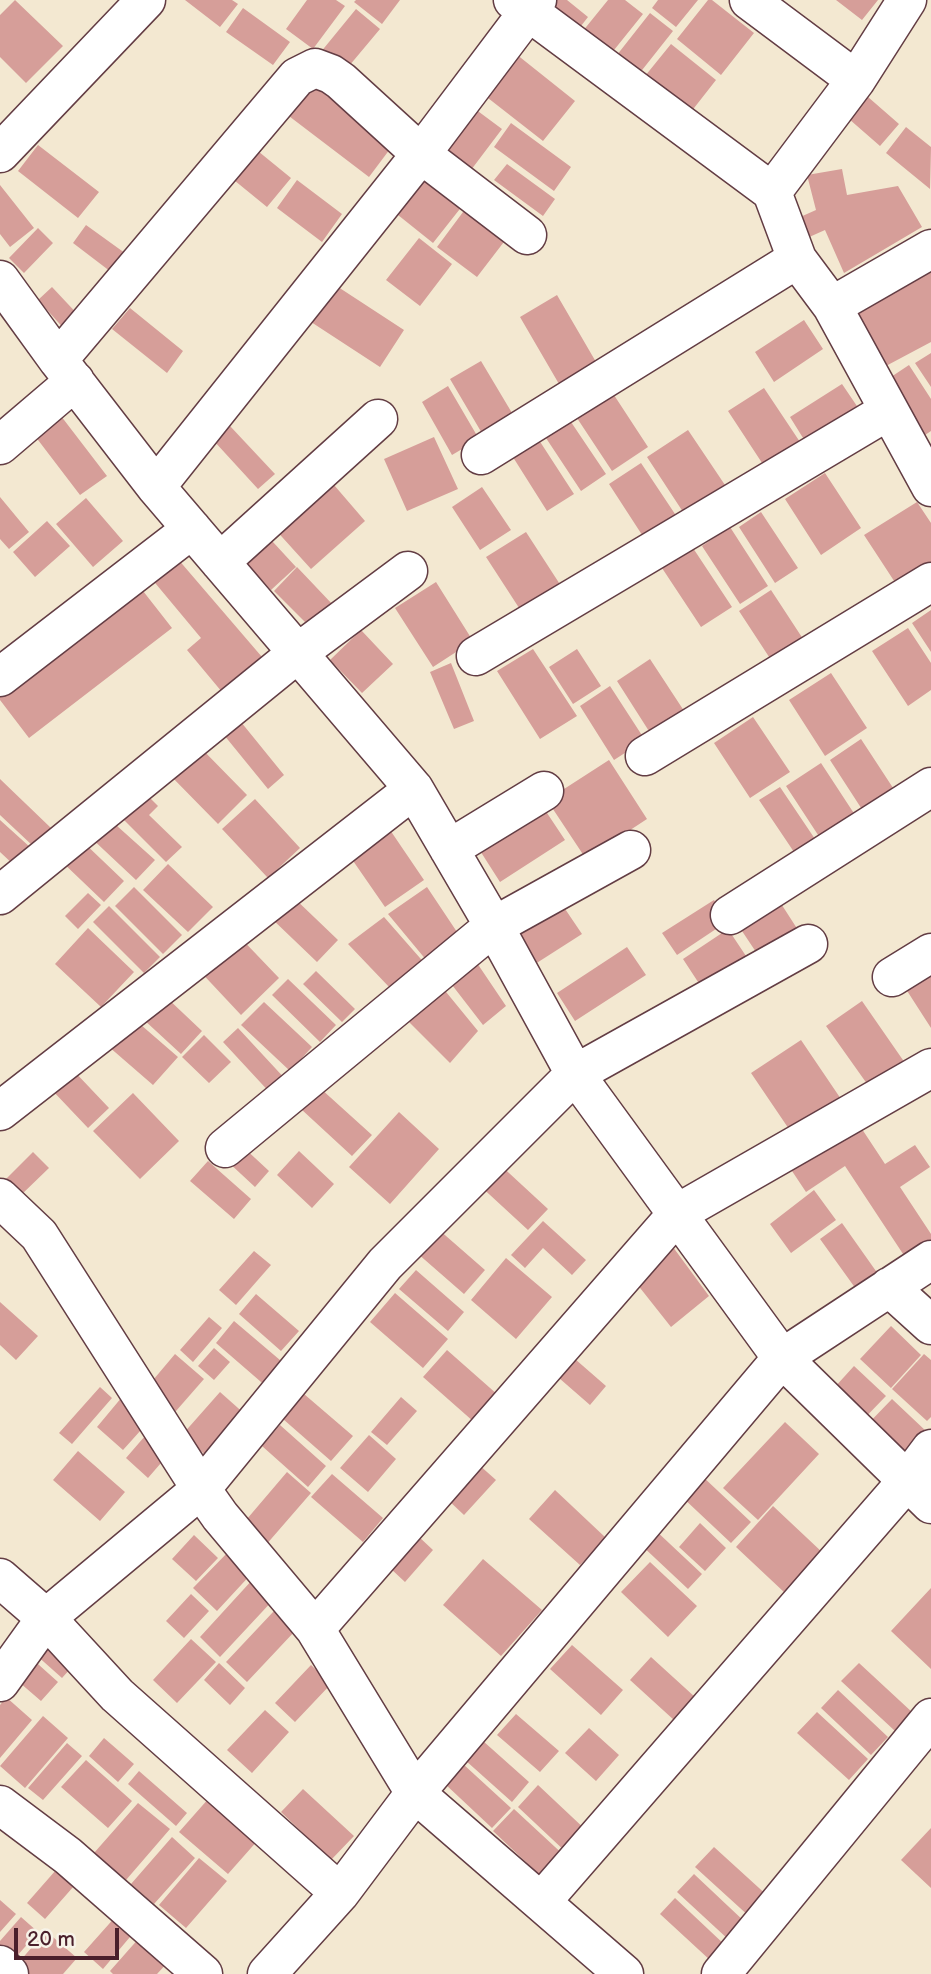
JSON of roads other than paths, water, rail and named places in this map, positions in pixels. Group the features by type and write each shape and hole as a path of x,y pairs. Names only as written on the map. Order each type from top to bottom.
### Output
{"street":[{"path":"0,153 146,0"},
{"path":"749,0 856,80"},
{"path":"772,192 856,80 907,0"},
{"path":"156,486 421,153 527,4 772,192 797,259 832,306 888,411 928,474"},
{"path":"0,445 66,371 297,77 315,68 331,74 421,153 527,235"},
{"path":"832,306 931,249"},
{"path":"481,455 797,259"},
{"path":"0,280 66,371 156,486 414,789 494,926 575,1074 782,1358 919,1492"},
{"path":"476,656 888,411"},
{"path":"220,562 378,419"},
{"path":"0,677 192,529"},
{"path":"0,895 299,652 408,571"},
{"path":"645,756 931,582"},
{"path":"730,915 931,787"},
{"path":"0,1111 414,789"},
{"path":"449,849 544,791"},
{"path":"225,1148 494,926 631,850"},
{"path":"0,1682 46,1618 201,1489 385,1264 575,1074 808,944"},
{"path":"892,977 931,953"},
{"path":"315,1629 678,1213 931,1068"},
{"path":"0,1198 39,1235 220,1517 315,1629 415,1793 541,1902 601,1966"},
{"path":"282,1970 415,1793 782,1358 931,1259"},
{"path":"889,1287 931,1325"},
{"path":"541,1902 919,1492 931,1449"},
{"path":"0,1578 46,1618 117,1695 340,1893"},
{"path":"721,1974 931,1718"},
{"path":"0,1805 68,1856 203,1974"},
{"path":"0,1965 9,1974"}]}
